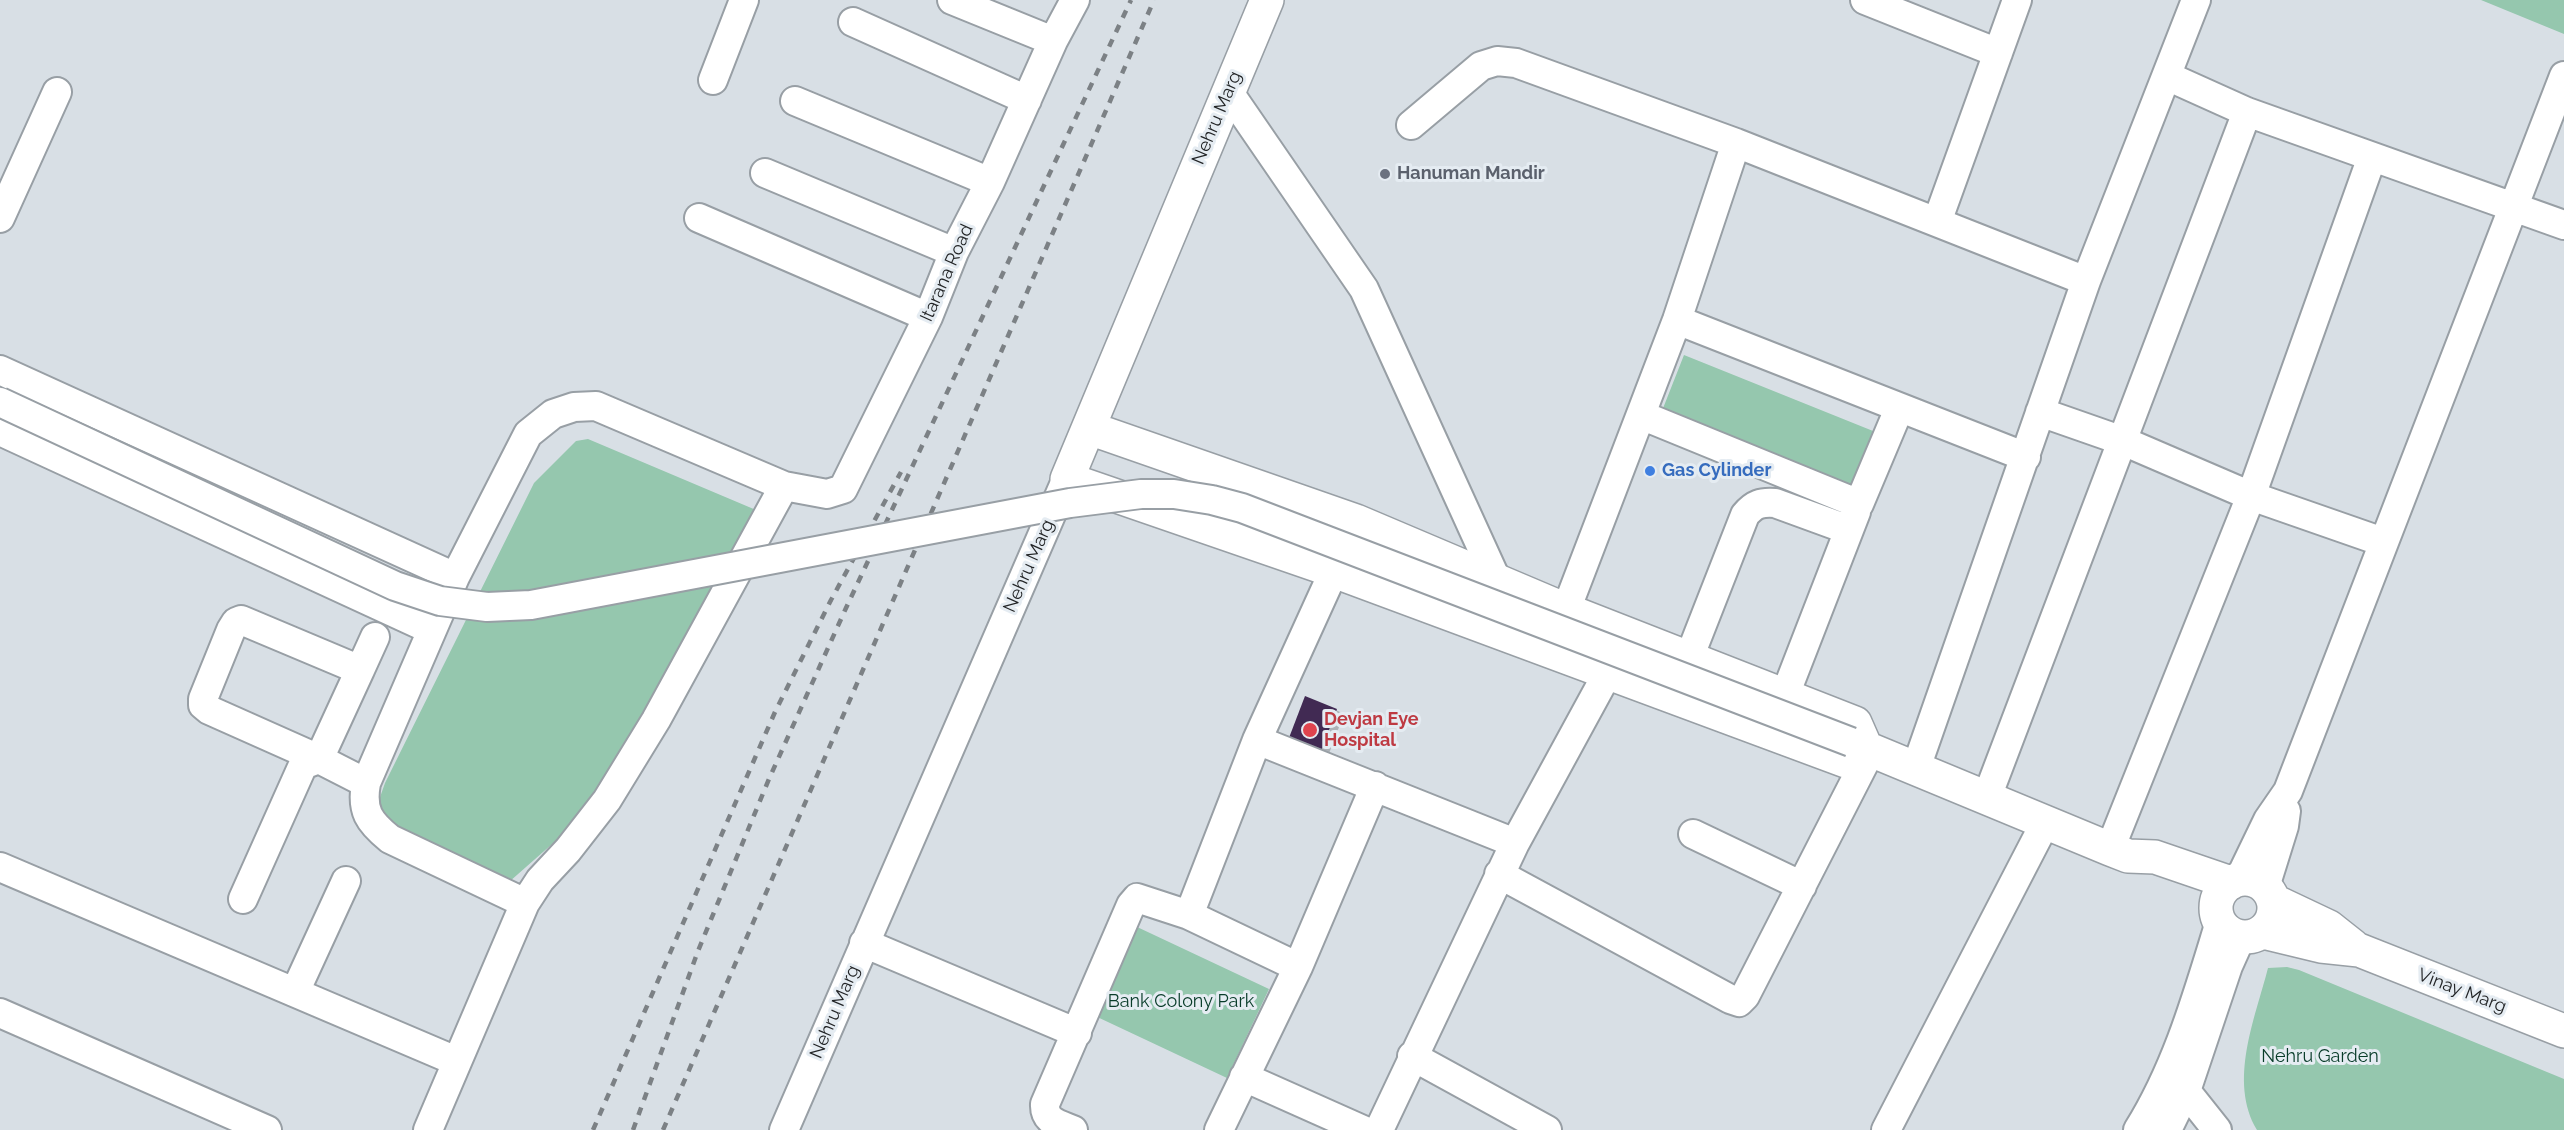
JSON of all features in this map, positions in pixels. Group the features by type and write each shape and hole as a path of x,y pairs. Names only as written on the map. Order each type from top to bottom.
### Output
{"main road":[{"name":"Nehru Marg","path":"1067,479 1267,0"},
{"path":"1067,479 1334,571 1846,761 1862,747 1855,723 1566,610 1356,521 1089,428"},
{"name":"Vinay Marg","path":"1862,747 1988,797 2119,853 2146,873 2244,906 2329,927 2359,950 2564,1031"}],"street":[{"path":"713,80 744,0"},
{"path":"952,0 1053,41"},
{"name":"Itarana Road","path":"366,783 455,577 528,434 553,414 574,407 596,406 784,486 827,494 843,489 928,317 954,252 990,182 1053,41 1074,0"},
{"path":"1864,0 1998,53"},
{"path":"1937,222 2018,0"},
{"path":"1916,768 2086,281 2196,0"},
{"path":"853,22 1027,100"},
{"path":"1412,125 1481,66 1497,61 1516,63 1736,143 2086,281"},
{"path":"2167,76 2247,112 2564,225"},
{"path":"2138,1130 2172,1107 2228,966 2268,820 2288,791 2564,76"},
{"path":"1228,91 1364,289 1496,579"},
{"path":"0,218 57,92"},
{"path":"795,101 990,182"},
{"path":"1988,797 2247,112"},
{"path":"1566,610 1677,320 1736,143"},
{"path":"2119,853 2251,496 2372,157"},
{"path":"765,173 954,252"},
{"path":"699,218 928,317"},
{"path":"1677,320 2026,457"},
{"path":"0,370 455,577"},
{"path":"0,402 395,586 440,601 487,607 531,605 1070,503 1141,494 1174,494 1212,500 1318,536 1862,747 1802,886 1745,996 1739,1002 1499,874"},
{"path":"1785,695 1854,517 1899,409"},
{"path":"2040,412 2123,441 2251,496 2383,542"},
{"path":"1641,415 1854,517"},
{"path":"0,431 432,630"},
{"name":"Nehru Marg","path":"784,1130 1067,479"},
{"path":"428,1130 525,903 540,880 568,850 607,800 656,720 784,486"},
{"path":"1689,658 1745,515 1752,507 1764,502 1775,503 1854,517"},
{"path":"1189,915 1257,740 1356,521"},
{"path":"360,670 249,621 241,620 236,622 231,630 203,699 203,705 209,710 319,759 366,783 363,799 367,812 373,825 390,839 525,903"},
{"path":"1379,1130 1499,874 1629,633"},
{"path":"319,759 375,637"},
{"path":"1257,740 1515,843"},
{"path":"243,899 299,769 308,761 319,759"},
{"path":"1219,1130 1298,967 1375,786"},
{"path":"1886,1130 2046,823"},
{"path":"1693,834 1802,886"},
{"path":"0,867 456,1061"},
{"path":"295,992 346,881"},
{"path":"1073,1130 1048,1119 1044,1113 1045,1104 1131,905 1137,898 1189,915 1298,967"},
{"path":"864,943 1077,1033"},
{"path":"0,1013 267,1130"},
{"path":"1413,1056 1547,1130"},
{"path":"1244,1077 1363,1130"},
{"path":"2172,1107 2217,1130"}],"green space":[{"path":"2481,0 2564,0 2564,34"},
{"path":"1684,355 1883,435 1857,501 1658,421"},
{"path":"588,439 756,510 600,795 568,830 509,882 399,834 381,814 379,800 385,783 534,483 576,441"},
{"name":"Bank Colony Park","path":"1135,926 1269,989 1227,1078 1093,1015"},
{"name":"Nehru Garden","path":"2287,967 2564,1079 2564,1130 2257,1130 2249,1111 2245,1091 2244,1071 2247,1050 2268,968"}],"building":[{"path":"1305,696 1337,709 1319,756 1287,743"}],"railway":[{"path":"633,1130 698,951 769,779 846,608 1131,0"},
{"path":"663,1130 1154,0"},
{"path":"593,1130 775,712 831,600 901,472"}],"place":[{"name":"Hanuman Mandir","path":"1385,174"},
{"name":"Gas Cylinder","path":"1650,471"},
{"name":"Devjan Eye Hospital","path":"1310,730"}]}
